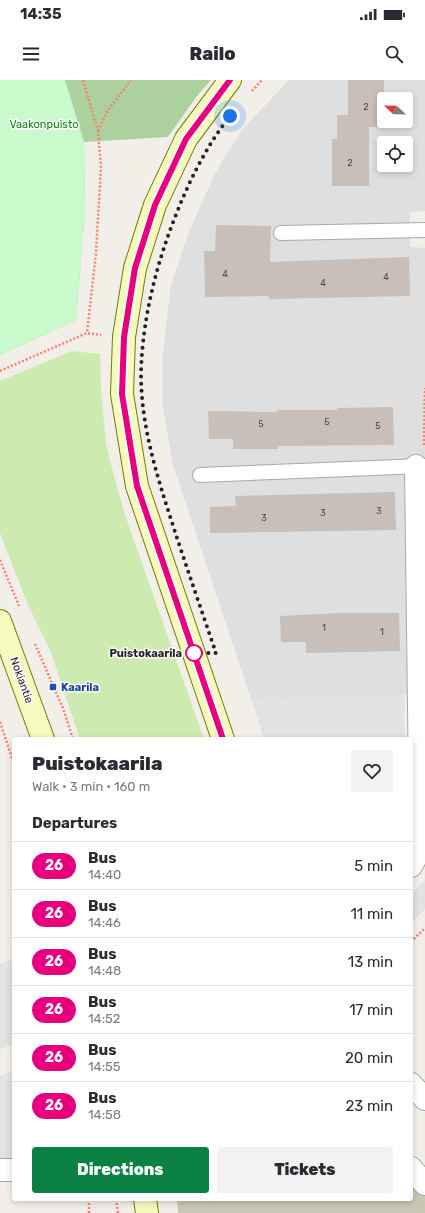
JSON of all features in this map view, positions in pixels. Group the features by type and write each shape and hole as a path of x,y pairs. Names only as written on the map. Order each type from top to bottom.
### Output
{"street":[{"path":"222,737 137,486 122,394 124,337 135,268 155,205 186,139 230,80"},
{"path":"413,864 420,849 416,787 421,466"},
{"name":"Nokiantie","path":"0,621 42,737"},
{"path":"413,1086 425,1099"},
{"path":"0,1170 12,1170"},
{"path":"413,1170 425,1184"},
{"path":"145,1201 147,1213"}],"lane":[{"path":"281,233 425,230"},
{"path":"200,475 421,466"}],"path":[{"path":"0,371 87,333 96,253 101,167 98,131 83,80"},
{"path":"98,131 106,113 131,80"},
{"path":"250,93 262,80"},
{"path":"421,466 424,443 425,388"},
{"path":"0,560 21,609"},
{"path":"35,643 63,708 72,737"},
{"path":"0,722 12,758"},
{"path":"413,940 425,929"},
{"path":"89,1213 90,1201"},
{"path":"116,1201 118,1213"}],"shaded area":[{"path":"289,80 425,80 425,211 410,212 410,247 425,248 425,694 251,699 173,465 163,408 163,353 171,284 189,232 215,173 241,131"},
{"path":"404,694 405,737 263,737 251,699"},
{"path":"425,880 425,909 413,921 413,892"},
{"path":"12,960 12,1045 0,1049 0,964"},
{"path":"12,1072 12,1160 0,1160 0,1076"},
{"path":"413,1171 425,1185 425,1213 178,1213 177,1201 413,1201"}],"green space":[{"name":"Vaakonpuisto","path":"0,80 211,80 197,96 168,137 84,142 85,211 76,320 0,355"},
{"name":"Vaakonpuisto","path":"0,80 65,80 84,142 85,211 76,320 0,355"},
{"path":"72,351 100,354 101,390 106,444 114,476 125,515 203,737 79,737 50,650 27,603 0,533 0,381"}],"building":[{"path":"348,80 384,80 384,92 377,92 377,127 369,127 369,186 332,186 332,139 337,139 337,115 348,115"},
{"path":"216,225 271,226 270,262 409,257 410,296 269,299 269,296 205,297 204,251 215,251"},
{"path":"393,407 394,445 278,446 278,449 233,449 233,439 209,439 208,411 277,412 277,410 337,410 337,408"},
{"path":"395,492 396,530 210,533 210,507 236,506 235,496"},
{"path":"341,613 399,613 400,651 306,653 306,642 281,642 280,616"}],"bus line":[{"name":"26","path":"222,737 137,486 122,394 124,337 135,268 155,205 186,139 221,89 230,80"}],"place":[{"name":"Puistokaarila","path":"194,653"},
{"name":"Kaarila","path":"53,687"}],"route":[{"path":"194,653 216,653 168,510 150,448 144,420 141,374 150,296 160,258 172,224 205,151 230,116"}]}
